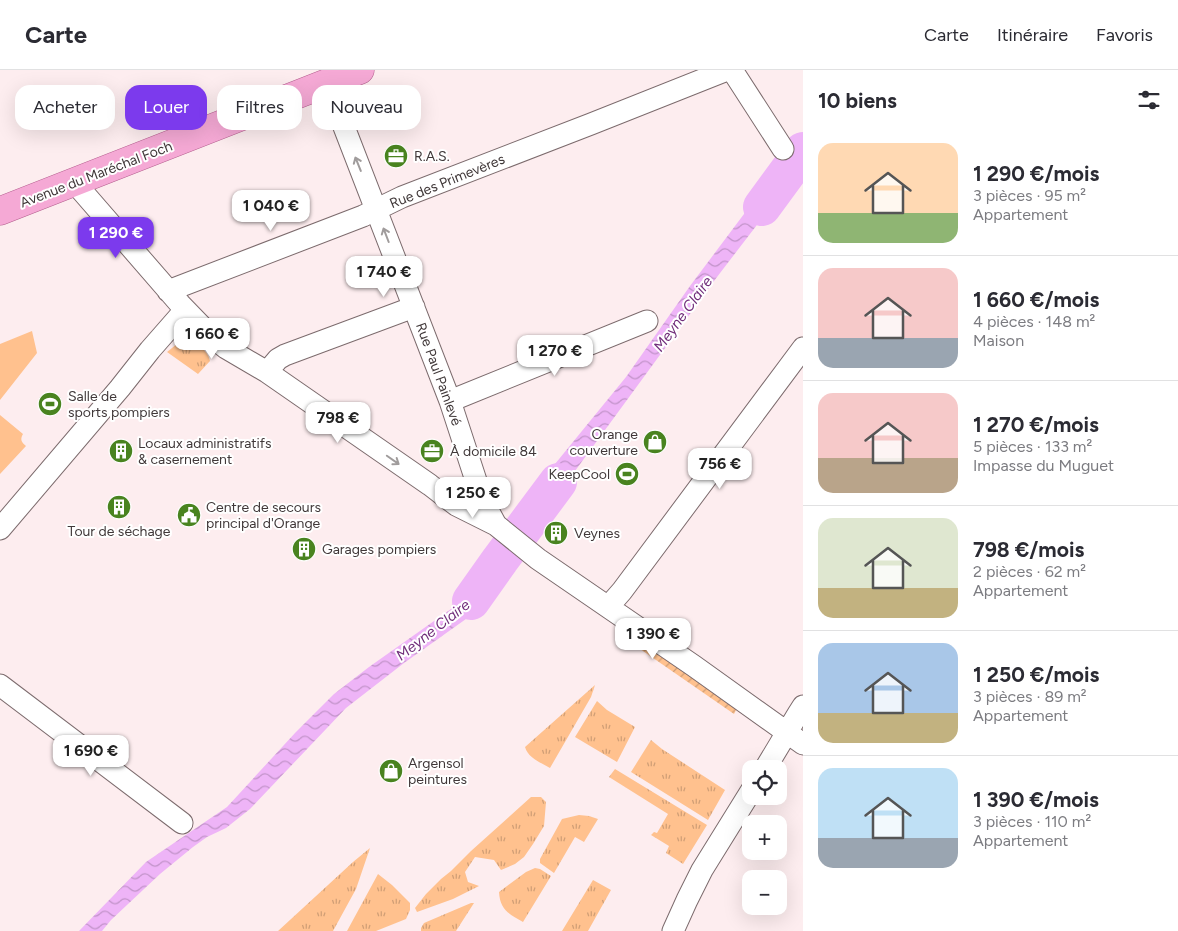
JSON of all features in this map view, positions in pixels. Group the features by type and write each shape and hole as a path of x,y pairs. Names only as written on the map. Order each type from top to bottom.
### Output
{"main road":[{"name":"Avenue du Maréchal Foch","path":"0,211 360,70"}],"street":[{"name":"Rue des Primevères","path":"168,291 363,216 402,197 727,70"},
{"path":"732,70 783,149"},
{"name":"Rue Paul Painlevé","path":"327,83 450,401 482,499 496,526"},
{"path":"75,183 185,310 226,348 266,372 456,504 496,526 524,548 795,738"},
{"path":"266,372 284,355 414,306"},
{"path":"0,529 185,310"},
{"path":"450,401 647,321"},
{"path":"608,607 622,591 803,348"},
{"path":"456,504 482,499"},
{"path":"0,685 182,823"},
{"path":"774,760 795,738 798,714 803,706"},
{"path":"674,931 702,870 742,805"}],"green space":[{"path":"32,331 37,353 0,400 0,344"},
{"path":"186,341 194,343 209,357 210,361 198,374 167,352 177,344"},
{"path":"0,415 23,434 22,440 26,446 0,474"},
{"path":"640,641 737,708 734,714 630,642"},
{"path":"595,685 591,697 550,768 538,762 525,747"},
{"path":"597,701 607,710 635,727 617,762 575,737"},
{"path":"651,740 725,790 708,820 631,772"},
{"path":"615,769 707,825 683,864 666,853 669,846 651,835 654,832 657,833 668,814 609,777"},
{"path":"531,797 541,797 546,802 544,826 524,857 515,864 501,870 494,860 475,857 465,872 468,882 479,886 453,899 417,912 415,908 426,894"},
{"path":"579,815 598,819 584,842 575,837 554,873 540,863 540,859 562,819"},
{"path":"370,848 356,889 333,931 278,931 353,862"},
{"path":"535,868 551,876 523,922 506,911 501,903 499,892 526,872"},
{"path":"378,874 410,903 410,910 406,919 376,931 347,931"},
{"path":"593,880 611,890 588,931 562,931"},
{"path":"474,903 456,931 421,931 424,923"}],"water":[{"path":"803,135 803,161 790,150"},
{"path":"783,156 799,170 717,277 534,527 515,514 626,377 690,286 747,210"},
{"path":"495,555 510,565 490,593 466,619 404,663 346,708 250,809 226,828 207,837 193,847 160,874 111,920 102,931 79,931 146,862 227,807 295,733 334,694 451,609"}],"waterway":[{"name":"Meyne Claire","path":"762,207 803,151"},
{"name":"Meyne Claire","path":"471,601 558,482"}],"place":[{"name":"R.A.S.","path":"396,156"},
{"name":"Salle de sports pompiers","path":"50,404"},
{"name":"Orange couverture","path":"655,442"},
{"name":"Locaux administratifs & casernement","path":"121,451"},
{"name":"À domicile 84","path":"432,451"},
{"name":"KeepCool","path":"627,474"},
{"name":"Tour de séchage","path":"119,507"},
{"name":"Centre de secours principal d'Orange","path":"189,515"},
{"name":"Veynes","path":"556,533"},
{"name":"Garages pompiers","path":"304,549"},
{"name":"Argensol peintures","path":"391,771"}]}
